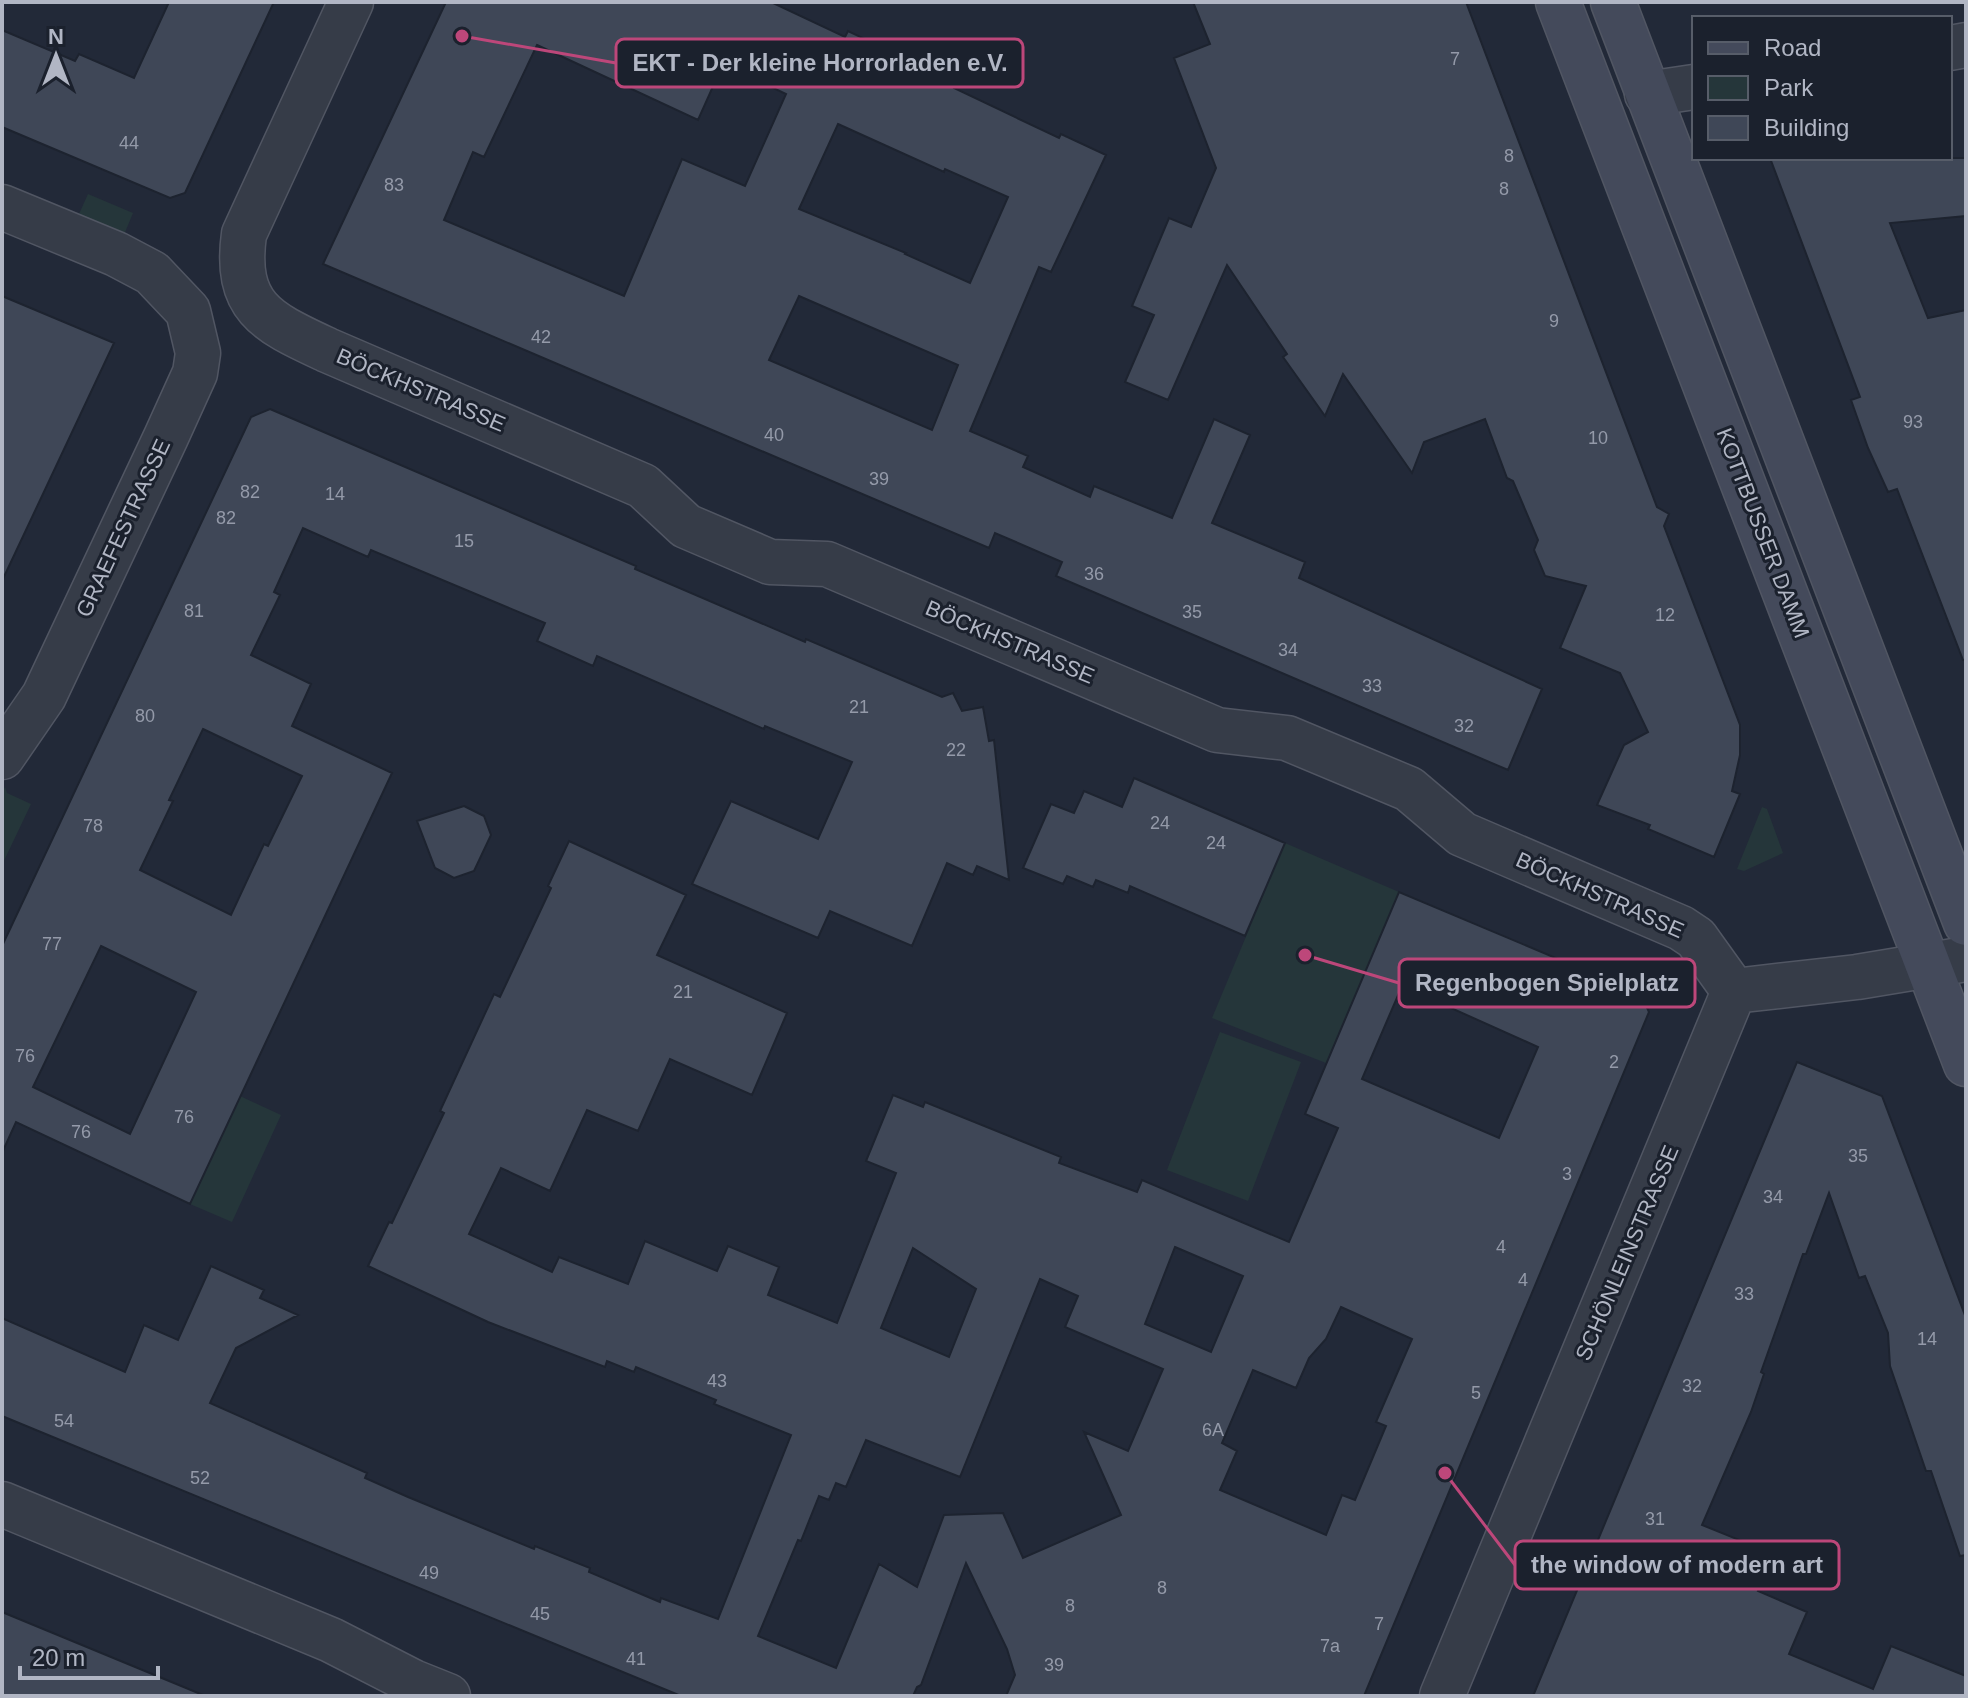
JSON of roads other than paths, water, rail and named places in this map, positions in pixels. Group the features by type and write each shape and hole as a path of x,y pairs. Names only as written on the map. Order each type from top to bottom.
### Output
{"main road":[{"name":"KOTTBUSSER DAMM","path":"1558,2 1948,962 1966,1064"},
{"path":"1613,2 1966,923"}],"street":[{"name":"BÖCKHSTRASSE","path":"351,2 244,234 242,276 252,299 267,318 327,350 643,486 686,526 770,562 827,564 1217,730 1287,738 1409,789 1462,834 1681,928 1696,938 1734,991"},
{"path":"1647,94 1692,87"},
{"name":"GRAEFESTRASSE","path":"2,207 116,254 152,273 188,311 198,353 195,373 44,696 2,757"},
{"path":"1734,991 1948,962"},
{"name":"SCHÖNLEINSTRASSE","path":"1442,1696 1734,991"},
{"path":"2,1504 331,1640 413,1682 448,1696"}],"place":[{"name":"EKT - Der kleine Horrorladen e.V.","path":"462,36"},
{"name":"Regenbogen Spielplatz","path":"1305,955"},
{"name":"the window of modern art","path":"1445,1473"}]}
